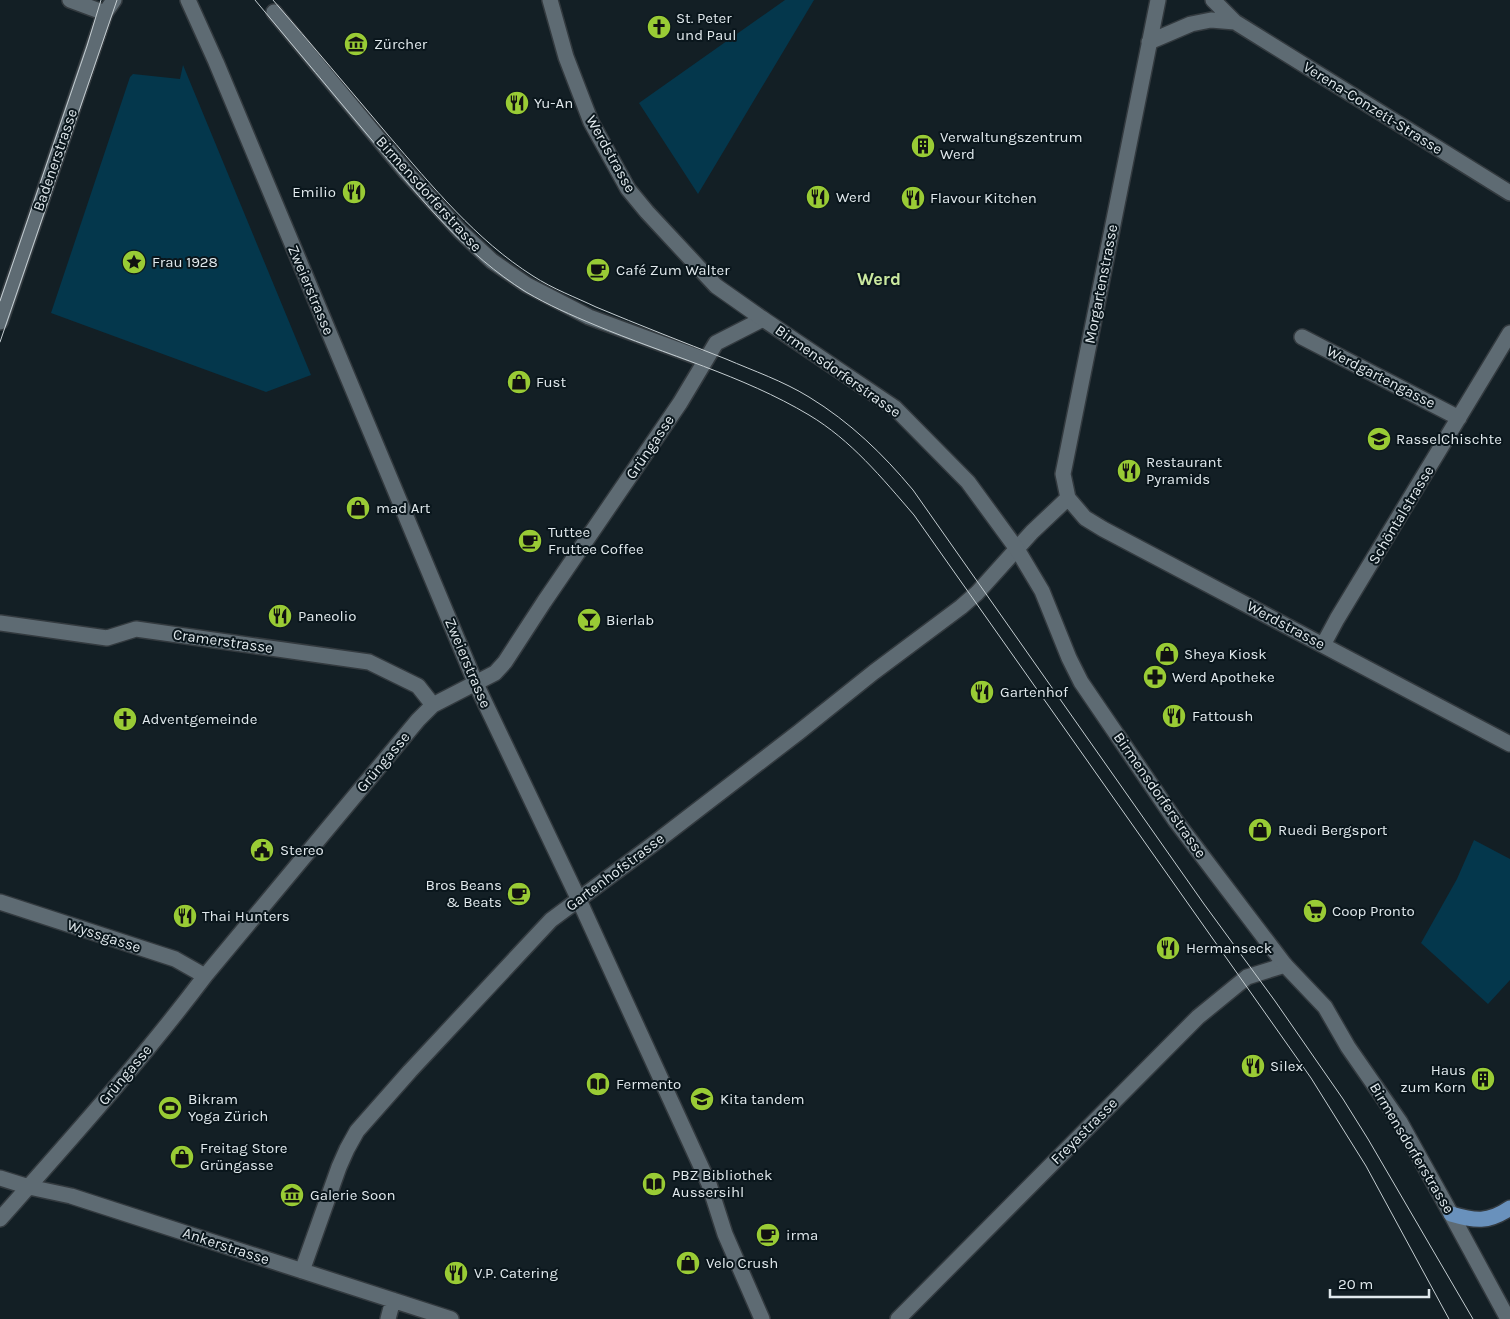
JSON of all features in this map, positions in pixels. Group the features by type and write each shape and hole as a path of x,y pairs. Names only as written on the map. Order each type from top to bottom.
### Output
{"main road":[{"path":"1451,1214 1480,1220 1510,1208"}],"street":[{"path":"70,0 105,13"},
{"name":"Badenerstrasse","path":"0,322 105,13 114,0"},
{"name":"Zweierstrasse","path":"188,0 476,684 579,900 709,1184 725,1234 762,1319"},
{"name":"Werdstrasse","path":"550,0 566,57 591,122 628,189 716,286 763,319"},
{"name":"Morgartenstrasse","path":"1068,498 1063,474 1158,0"},
{"name":"Verena-Conzett-Strasse","path":"1212,0 1235,22 1510,193"},
{"name":"Birmensdorferstrasse","path":"274,12 406,172 460,231 492,261 527,285 589,317 706,360"},
{"name":"Verena-Conzett-Strasse","path":"1149,42 1191,24 1211,20 1235,22"},
{"name":"Grüngasse","path":"0,1219 177,1013 205,976 412,728 434,705 495,673 505,662 680,404 716,343 763,319"},
{"name":"Birmensdorferstrasse","path":"763,319 895,408 968,482 1017,549 1042,591 1069,658 1081,682 1175,820 1285,965 1324,1007 1348,1047 1400,1122 1508,1319"},
{"name":"Schöntalstrasse","path":"1323,645 1510,333"},
{"name":"Werdgartengasse","path":"1302,337 1460,418"},
{"path":"1017,549 1068,498"},
{"name":"Werdstrasse","path":"1068,498 1085,518 1103,529 1510,744"},
{"name":"Gartenhofstrasse","path":"302,1271 339,1167 358,1131 410,1071 551,920 799,732 874,672 962,607 1017,549"},
{"name":"Cramerstrasse","path":"0,623 107,638 136,629 369,662 418,686 434,705"},
{"name":"Wyssgasse","path":"0,902 174,958 205,976"},
{"name":"Freyastrasse","path":"898,1319 1198,1017 1247,978 1285,965"},
{"name":"Ankerstrasse","path":"0,1178 29,1187 71,1196 451,1319"},
{"path":"388,1319 393,1300"}],"shaded area":[{"path":"785,0 814,0 698,194 639,103"},
{"path":"183,65 311,375 266,392 51,313 130,77 133,74 180,79"},
{"path":"1474,840 1510,859 1510,980 1488,1004 1421,943 1457,879"}],"tram line":[{"path":"0,301 101,0"},
{"path":"0,342 117,0"},
{"path":"255,0 427,205 483,261 504,277 534,297 568,314 731,377 783,401 809,415 839,436 878,474 914,515 1311,1078 1366,1166 1449,1319"},
{"path":"273,0 438,193 492,246 512,262 564,293 768,376 799,391 852,428 878,451 902,477 1343,1099 1473,1319"}],"place":[{"name":"St. Peter und Paul","path":"659,27"},
{"name":"Zürcher","path":"356,44"},
{"name":"Yu-An","path":"517,103"},
{"name":"Verwaltungszentrum Werd","path":"923,146"},
{"name":"Emilio","path":"354,192"},
{"name":"Werd","path":"818,197"},
{"name":"Flavour Kitchen","path":"913,198"},
{"name":"Frau 1928","path":"134,262"},
{"name":"Café Zum Walter","path":"598,270"},
{"name":"Fust","path":"519,382"},
{"name":"RasselChischte","path":"1379,439"},
{"name":"Restaurant Pyramids","path":"1129,471"},
{"name":"mad Art","path":"358,508"},
{"name":"Tuttee Fruttee Coffee","path":"530,541"},
{"name":"Paneolio","path":"280,616"},
{"name":"Bierlab","path":"589,620"},
{"name":"Sheya Kiosk","path":"1167,654"},
{"name":"Werd Apotheke","path":"1155,677"},
{"name":"Gartenhof","path":"982,692"},
{"name":"Fattoush","path":"1174,716"},
{"name":"Adventgemeinde","path":"125,719"},
{"name":"Ruedi Bergsport","path":"1260,830"},
{"name":"Stereo","path":"262,850"},
{"name":"Bros Beans & Beats","path":"519,894"},
{"name":"Coop Pronto","path":"1315,911"},
{"name":"Thai Hunters","path":"185,916"},
{"name":"Hermanseck","path":"1168,948"},
{"name":"Silex","path":"1253,1066"},
{"name":"Haus zum Korn","path":"1483,1079"},
{"name":"Fermento","path":"598,1084"},
{"name":"Kita tandem","path":"702,1099"},
{"name":"Bikram Yoga Zürich","path":"170,1108"},
{"name":"Freitag Store Grüngasse","path":"182,1157"},
{"name":"PBZ Bibliothek Aussersihl","path":"654,1184"},
{"name":"Galerie Soon","path":"292,1195"},
{"name":"irma","path":"768,1235"},
{"name":"Velo Crush","path":"688,1263"},
{"name":"V.P. Catering","path":"456,1273"}],"district":[{"name":"Werd","path":"879,279"}]}
